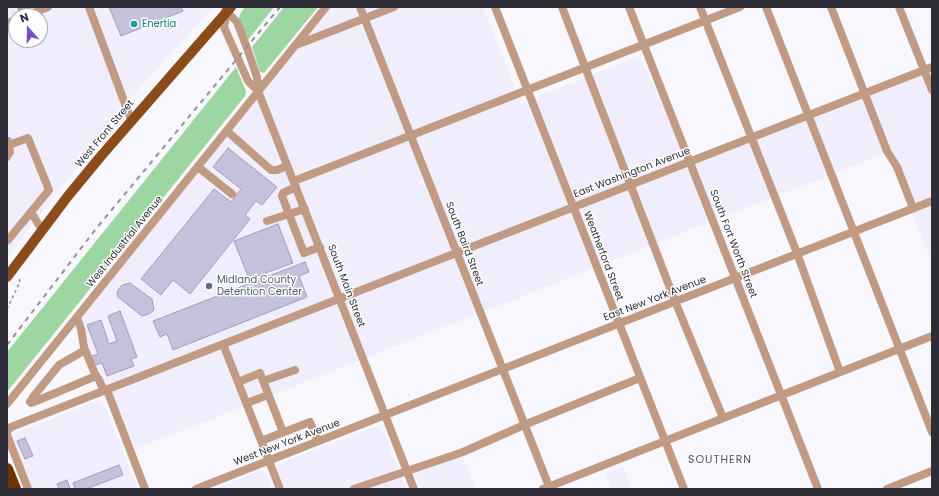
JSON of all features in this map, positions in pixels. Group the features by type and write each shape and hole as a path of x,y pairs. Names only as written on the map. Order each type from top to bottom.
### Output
{"highway":[{"path":"7,469 15,489"}],"main road":[{"name":"West Front Street","path":"7,277 101,156 228,9"}],"street":[{"path":"89,7 131,120"},
{"name":"West Industrial Avenue","path":"7,404 326,7"},
{"name":"South Baird Street","path":"360,7 524,424 547,488"},
{"path":"296,45 394,7"},
{"name":"Weatherford Street","path":"495,7 684,489"},
{"path":"562,7 675,301 723,418"},
{"name":"South Fort Worth Street","path":"629,7 818,489"},
{"path":"700,7 797,254 840,372"},
{"path":"320,247 304,253 282,196 282,193 295,184 411,136 740,7"},
{"path":"766,7 932,432"},
{"path":"831,7 887,152 897,167 913,208"},
{"path":"900,7 928,68 932,90"},
{"name":"South Main Street","path":"228,9 224,27 248,81 258,91"},
{"name":"South Main Street","path":"228,9 237,22 257,76 258,91 414,489"},
{"name":"East Washington Avenue","path":"7,433 12,427 105,390 928,68"},
{"path":"227,131 272,170 277,170 287,166"},
{"path":"7,157 10,152 8,142 28,138 49,190 8,240 7,237"},
{"path":"198,167 232,194"},
{"name":"East New York Avenue","path":"385,415 932,201"},
{"path":"268,221 304,209"},
{"path":"30,212 42,230"},
{"path":"77,318 82,329 85,350 96,376 105,390 145,489"},
{"path":"547,488 932,336"},
{"path":"223,344 280,489"},
{"path":"85,350 59,365 30,402 34,402 96,376"},
{"path":"263,381 295,370"},
{"path":"238,382 260,373 284,432"},
{"path":"354,489 463,452 524,424 640,378"},
{"path":"247,403 268,395"},
{"name":"West New York Avenue","path":"196,489 385,415"},
{"path":"261,441 310,422 318,441"},
{"path":"7,433 28,489"},
{"path":"887,489 932,471"}],"path":[{"path":"7,309 20,282 18,262"}],"shaded area":[{"path":"7,7 213,7 137,91 7,257"},
{"path":"325,7 483,7 521,103 639,56 690,161 932,66 932,263 888,152 130,451 77,315"},
{"path":"99,400 104,404 138,489 32,489 11,435"},
{"path":"376,426 383,432 406,489 285,489 277,469 279,464"},
{"path":"462,455 476,489 421,489 415,473"},
{"path":"623,467 632,489 611,489 606,474"},
{"path":"261,470 267,474 273,489 215,489"}],"green space":[{"path":"245,7 274,7 248,40 239,18"},
{"path":"284,7 318,7 264,73 260,72 252,47"},
{"path":"236,67 246,91 245,96 7,392 7,352"}],"building":[{"name":"Enertia","path":"109,7 181,7 183,11 121,36"},
{"path":"228,148 277,187 262,205 256,201 245,215 250,219 190,294 173,280 161,295 141,279 214,189 231,202 241,189 213,167"},
{"path":"278,224 293,263 249,279 234,241"},
{"path":"305,262 309,272 299,276 307,297 173,350 167,334 160,337 153,321"},
{"path":"130,283 152,299 154,310 149,314 142,316 118,297 118,290 122,285"},
{"path":"120,311 137,357 131,359 134,366 107,376 102,363 92,366 89,357 98,354 87,325 101,320 109,344 117,341 108,316"},
{"path":"25,438 33,456 25,459 17,441"},
{"path":"119,465 123,475 86,489 75,489 73,483"},
{"path":"67,480 70,489 59,489 57,484"}],"railway":[{"path":"7,345 95,230 280,7"}],"place":[{"name":"Enertia","path":"134,24"},
{"name":"Midland County Detention Center","path":"209,286"}],"district":[{"name":"SOUTHERN","path":"720,460"}]}
